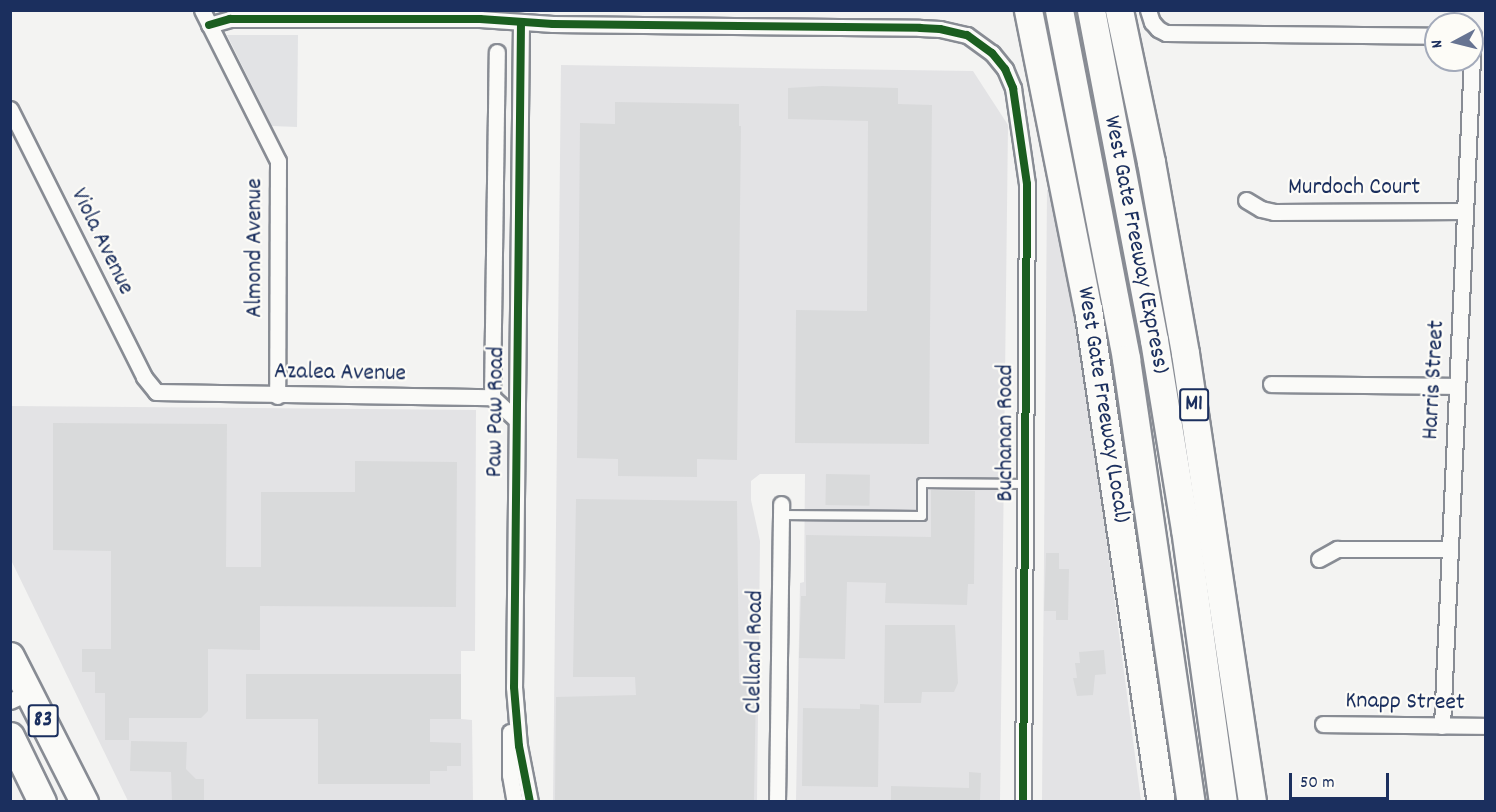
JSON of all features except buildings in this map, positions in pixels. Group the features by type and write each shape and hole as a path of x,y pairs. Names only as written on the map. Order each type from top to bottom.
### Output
{"highway":[{"name":"West Gate Freeway (Local)","path":"1028,10 1088,309 1161,801"},
{"name":"West Gate Freeway (Express)","path":"1059,10 1126,358 1191,801"},
{"name":"West Gate Freeway (Express)","path":"1091,10 1154,340 1185,529 1223,801"},
{"name":"M1","path":"1119,10 1151,162 1185,352 1252,801"},
{"path":"1102,396 1145,801"},
{"name":"83","path":"10,656 20,696 84,801"},
{"name":"83","path":"10,736 42,801"}],"street":[{"name":"Almond Avenue","path":"202,10 275,155 279,169 277,396"},
{"path":"1148,10 1152,22 1166,33 1424,36"},
{"path":"209,25 230,18 413,15 520,22 631,18"},
{"name":"Buchanan Road","path":"631,18 940,28 967,35 979,41 1005,69 1018,108 1027,184 1023,801"},
{"name":"Paw Paw Road","path":"513,801 509,740 514,687 520,22"},
{"name":"Paw Paw Road","path":"497,52 492,397 509,389 517,378"},
{"name":"Harris Street","path":"1442,726 1465,211 1475,72"},
{"name":"Viola Avenue","path":"10,109 144,377 156,392"},
{"path":"494,140 519,141"},
{"name":"Murdoch Court","path":"1246,200 1261,209 1274,212 1465,211"},
{"path":"1271,384 1457,386"},
{"name":"Azalea Avenue","path":"156,392 277,396 492,397"},
{"path":"492,397 516,419"},
{"name":"Clelland Road","path":"777,801 780,510"},
{"path":"1319,559 1337,549 1450,549"},
{"name":"Paw Paw Road","path":"514,687 519,746 530,801"},
{"name":"Knapp Street","path":"1323,724 1485,726"},
{"path":"72,778 97,801"}],"lane":[{"path":"780,510 922,516 922,483 1026,484"}],"shaded area":[{"path":"227,35 298,35 297,127 272,126"},
{"path":"561,65 973,71 1008,125 1000,801 796,801 800,583 804,582 805,474 760,474 751,481 751,500 760,541 757,801 553,802"},
{"path":"1055,189 1088,399 1141,801 1042,802 1047,190"},
{"path":"11,406 476,410 475,651 461,651 461,719 472,720 473,801 128,801 11,560"}],"cycle path":[{"path":"209,25 230,19 480,19 553,24 920,28 940,29 967,35 992,53 1005,69 1013,88 1027,184 1023,802"},
{"path":"521,22 514,687 519,746 530,802"}]}
